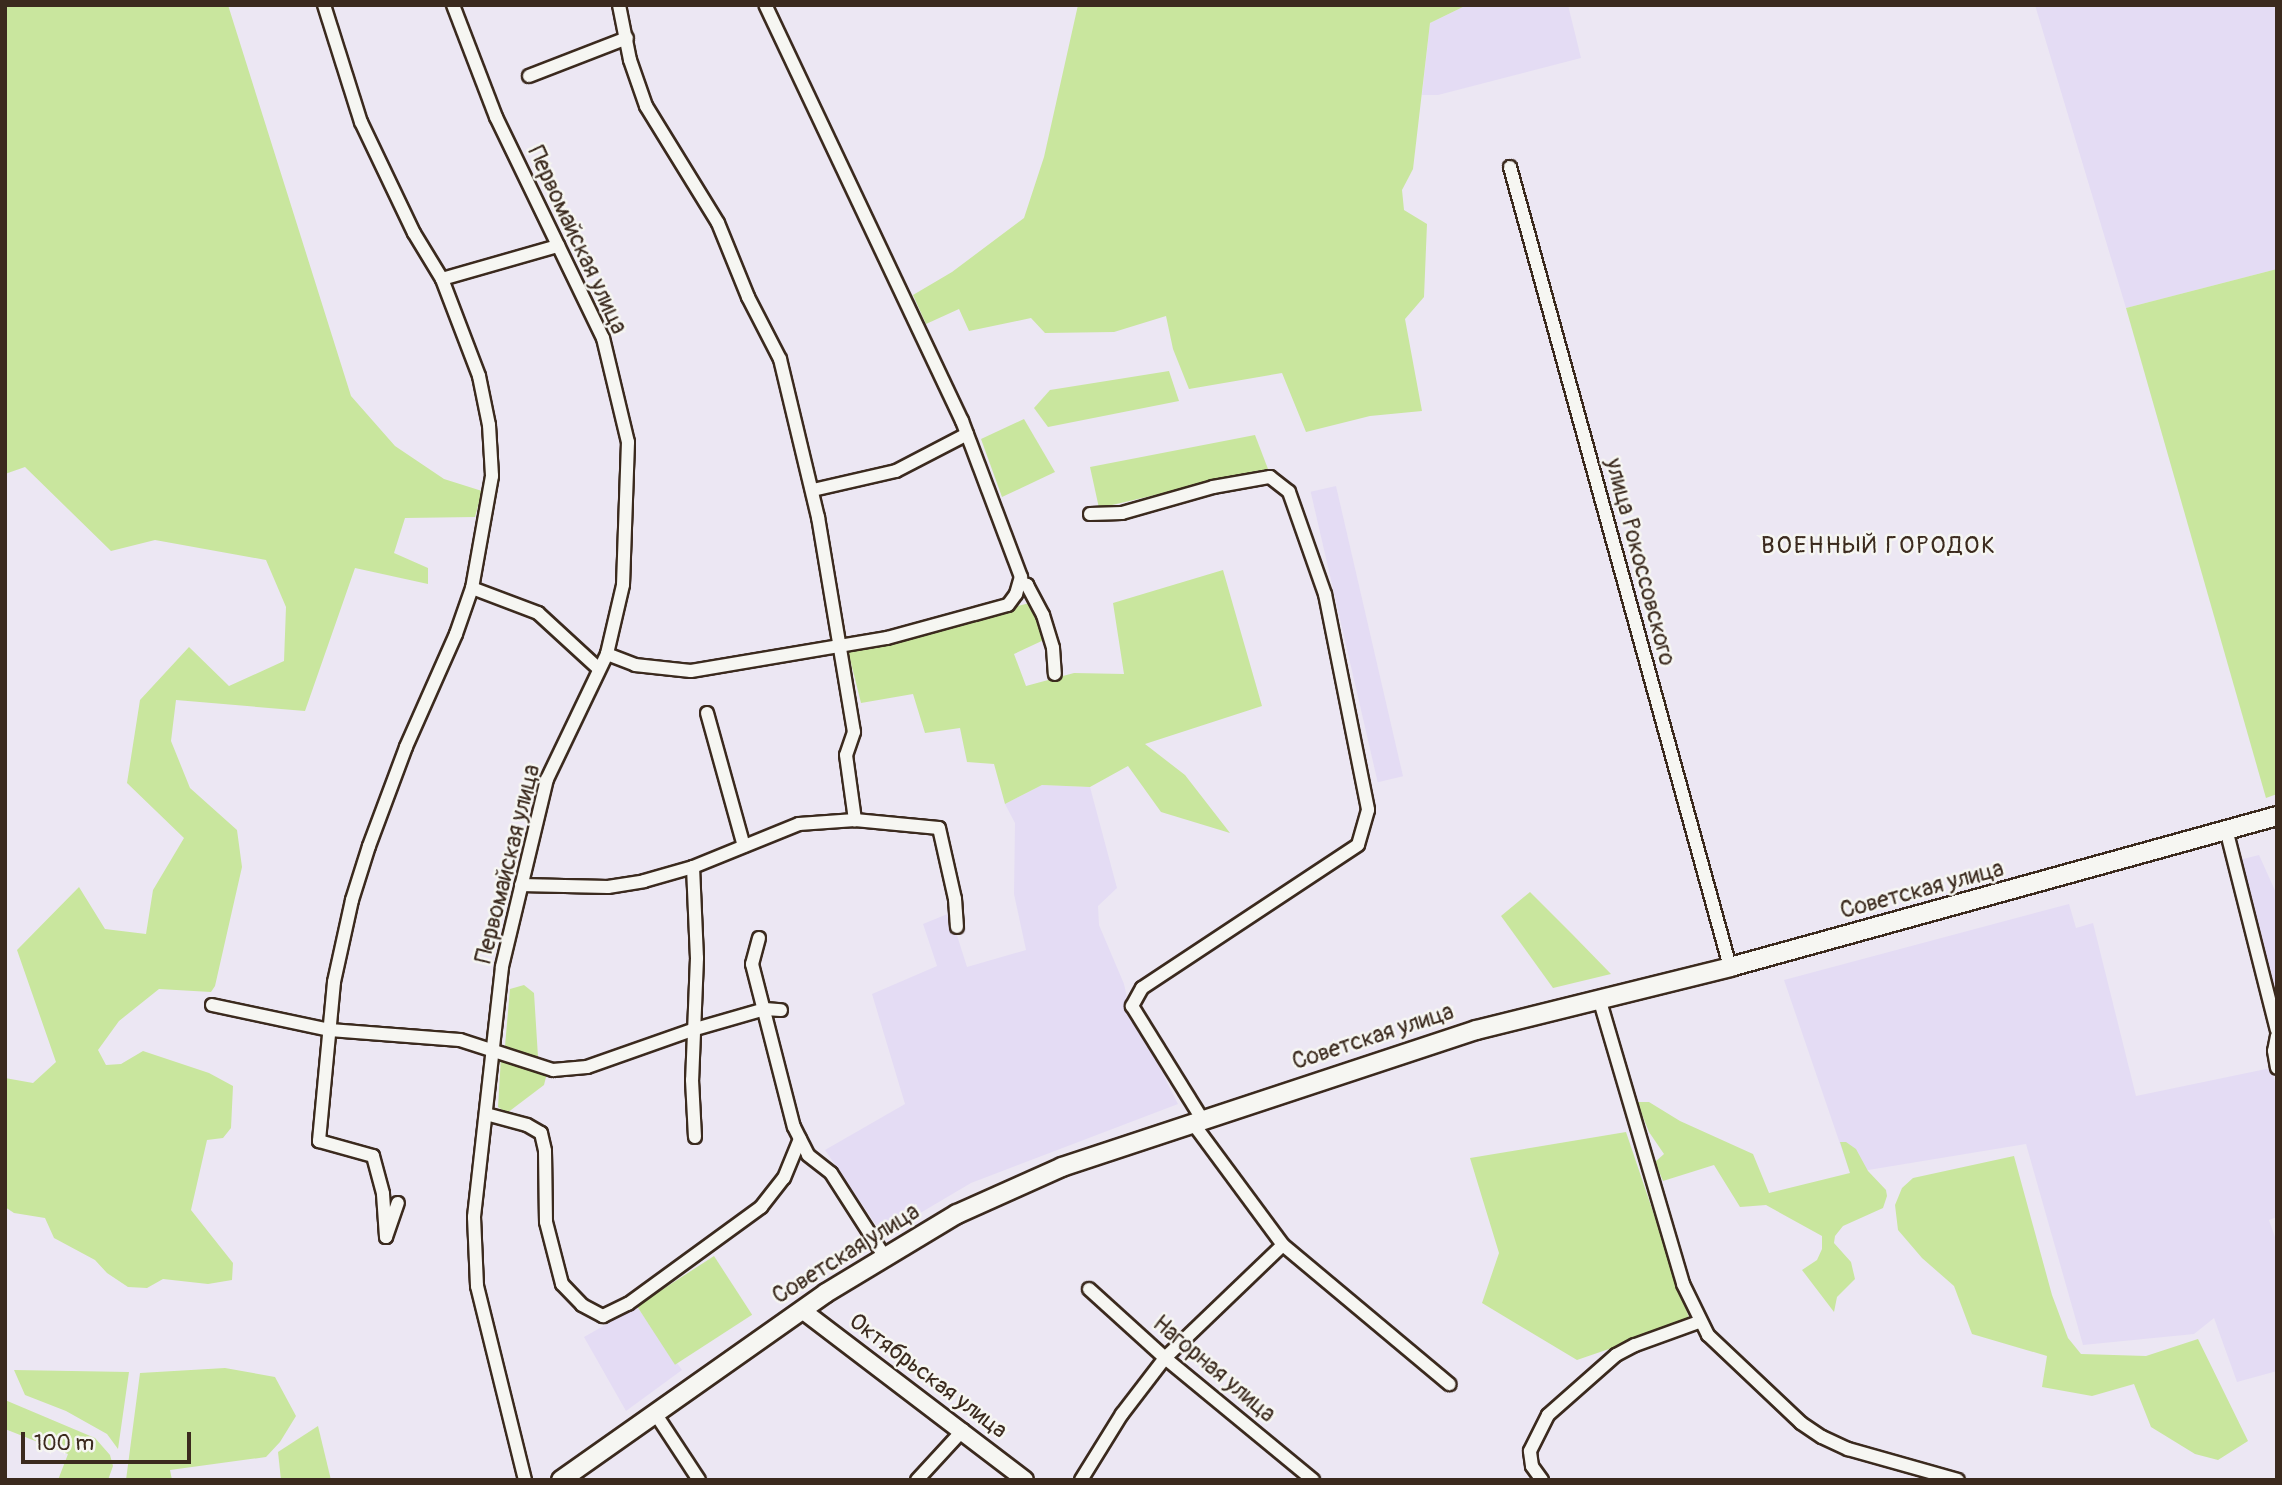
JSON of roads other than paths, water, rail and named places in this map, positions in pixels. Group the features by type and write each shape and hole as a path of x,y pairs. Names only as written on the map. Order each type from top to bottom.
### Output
{"main road":[{"name":"Советская улица","path":"561,1480 802,1310 885,1257 981,1201 1062,1167 1197,1120 1476,1030 1730,967 2227,832 2277,816"}],"street":[{"path":"324,5 360,122 414,233 442,279 479,376 489,425 492,476 472,589 456,634 405,747 366,856 334,982 319,1141 373,1156 383,1194 386,1237 398,1203"},
{"name":"Первомайская улица","path":"453,5 496,117 603,338 628,442 623,585 607,654 547,779 502,967 474,1217 477,1286 525,1480"},
{"path":"620,5 630,60 646,106 718,223 748,297 780,359 813,490 854,732 846,755 855,820"},
{"path":"607,654 635,665 691,671 887,638 1008,605 1020,582 1021,577 967,434 765,5"},
{"path":"529,76 626,38"},
{"name":"улица Рокоссовского","path":"1510,166 1730,967"},
{"path":"442,279 558,246"},
{"path":"813,490 896,471 967,434"},
{"path":"1090,514 1122,513 1213,487 1270,477 1289,492 1325,594 1368,810 1358,845 1142,988 1132,1006 1197,1120 1283,1245 1449,1384"},
{"path":"1020,582 1027,585 1043,615 1053,648 1055,674"},
{"path":"472,589 538,613 600,669"},
{"path":"707,713 744,846"},
{"path":"522,885 608,887 644,881 693,867 799,824 855,820 939,828 956,899 957,927"},
{"path":"2227,832 2277,1030"},
{"path":"693,867 696,958 692,1030 695,1137"},
{"path":"759,937 752,964 794,1127 808,1155 831,1173 885,1257"},
{"path":"1599,998 1683,1284 1699,1322 1708,1335 1801,1423 1822,1437 1848,1450 1958,1480"},
{"path":"212,1005 330,1030 460,1040 553,1070 587,1067 692,1030 765,1009 780,1010"},
{"path":"2277,1036 2274,1051 2277,1068"},
{"path":"486,1114 527,1125 541,1133 545,1151 545,1222 562,1284 582,1305 603,1316 628,1304 761,1207 784,1178 800,1139"},
{"path":"1081,1480 1122,1414 1165,1358 1283,1245"},
{"name":"Нагорная улица","path":"1089,1289 1165,1358 1313,1480"},
{"name":"Октябрьская улица","path":"802,1310 964,1430 1025,1480"},
{"path":"1542,1480 1532,1466 1530,1451 1548,1415 1616,1355 1635,1345 1699,1322"},
{"path":"655,1413 699,1480"},
{"path":"917,1480 964,1430"}],"district":[{"name":"ВОЕННЫЙ ГОРОДОК","path":"1879,546"}]}
